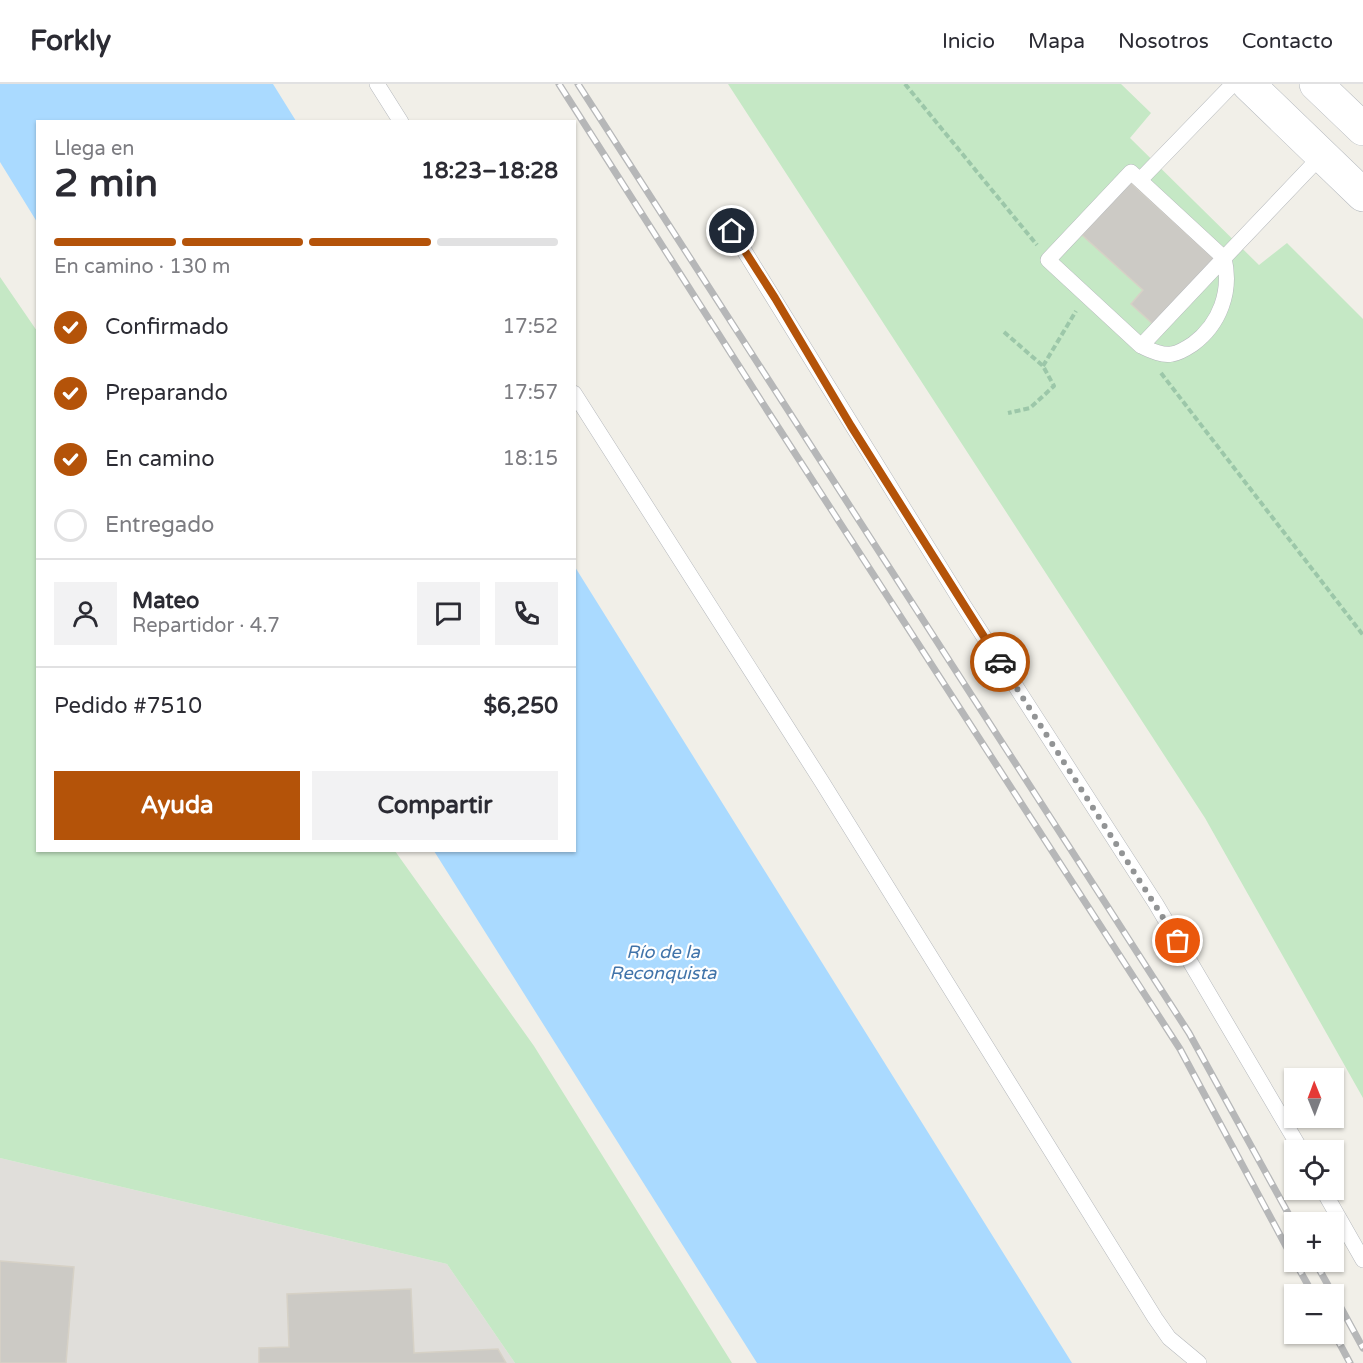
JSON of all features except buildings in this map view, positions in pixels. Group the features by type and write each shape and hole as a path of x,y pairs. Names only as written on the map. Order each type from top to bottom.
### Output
{"main road":[{"path":"1248,84 1363,195"},
{"path":"1316,84 1363,129"}],"lane":[{"path":"378,84 400,120"},
{"path":"1140,180 1233,84"},
{"path":"1141,346 1322,155"},
{"path":"1131,172 1224,258 1227,273 1226,289 1219,315 1205,335 1187,348 1172,354 1156,353 1141,346 1048,260 1131,172"},
{"path":"732,231 958,596 1156,904 1295,1140"},
{"path":"576,396 816,772 1155,1318 1169,1338 1199,1363"},
{"path":"1329,1200 1363,1260"}],"path":[{"path":"906,84 1048,260"},
{"path":"1043,366 1086,295"},
{"path":"1004,332 1043,366 1054,386 1030,408 1008,413"},
{"path":"1141,346 1363,635"}],"shaded area":[{"path":"0,1158 447,1264 515,1363 0,1363"}],"green space":[{"path":"728,84 1121,84 1151,113 1130,138 1259,265 1287,243 1363,319 1363,1098 1205,818"},
{"path":"0,277 36,330 36,852 396,852 534,1046 732,1363 515,1363 447,1264 0,1158"}],"water":[{"path":"0,84 273,84 295,120 36,120 36,220 0,162"},
{"name":"Río de la Reconquista","path":"576,569 1072,1363 757,1363 435,852 576,852"}],"railway":[{"path":"559,84 1180,1049 1284,1242"},
{"path":"578,84 1189,1033 1287,1212"},
{"path":"1301,1272 1307,1284"},
{"path":"1321,1272 1327,1284"},
{"path":"1344,1313 1363,1348"},
{"path":"1340,1344 1350,1363"}],"way so far":[{"path":"1000,662 1178,941"}],"route":[{"path":"732,231 775,298 851,426 1000,662"}]}
